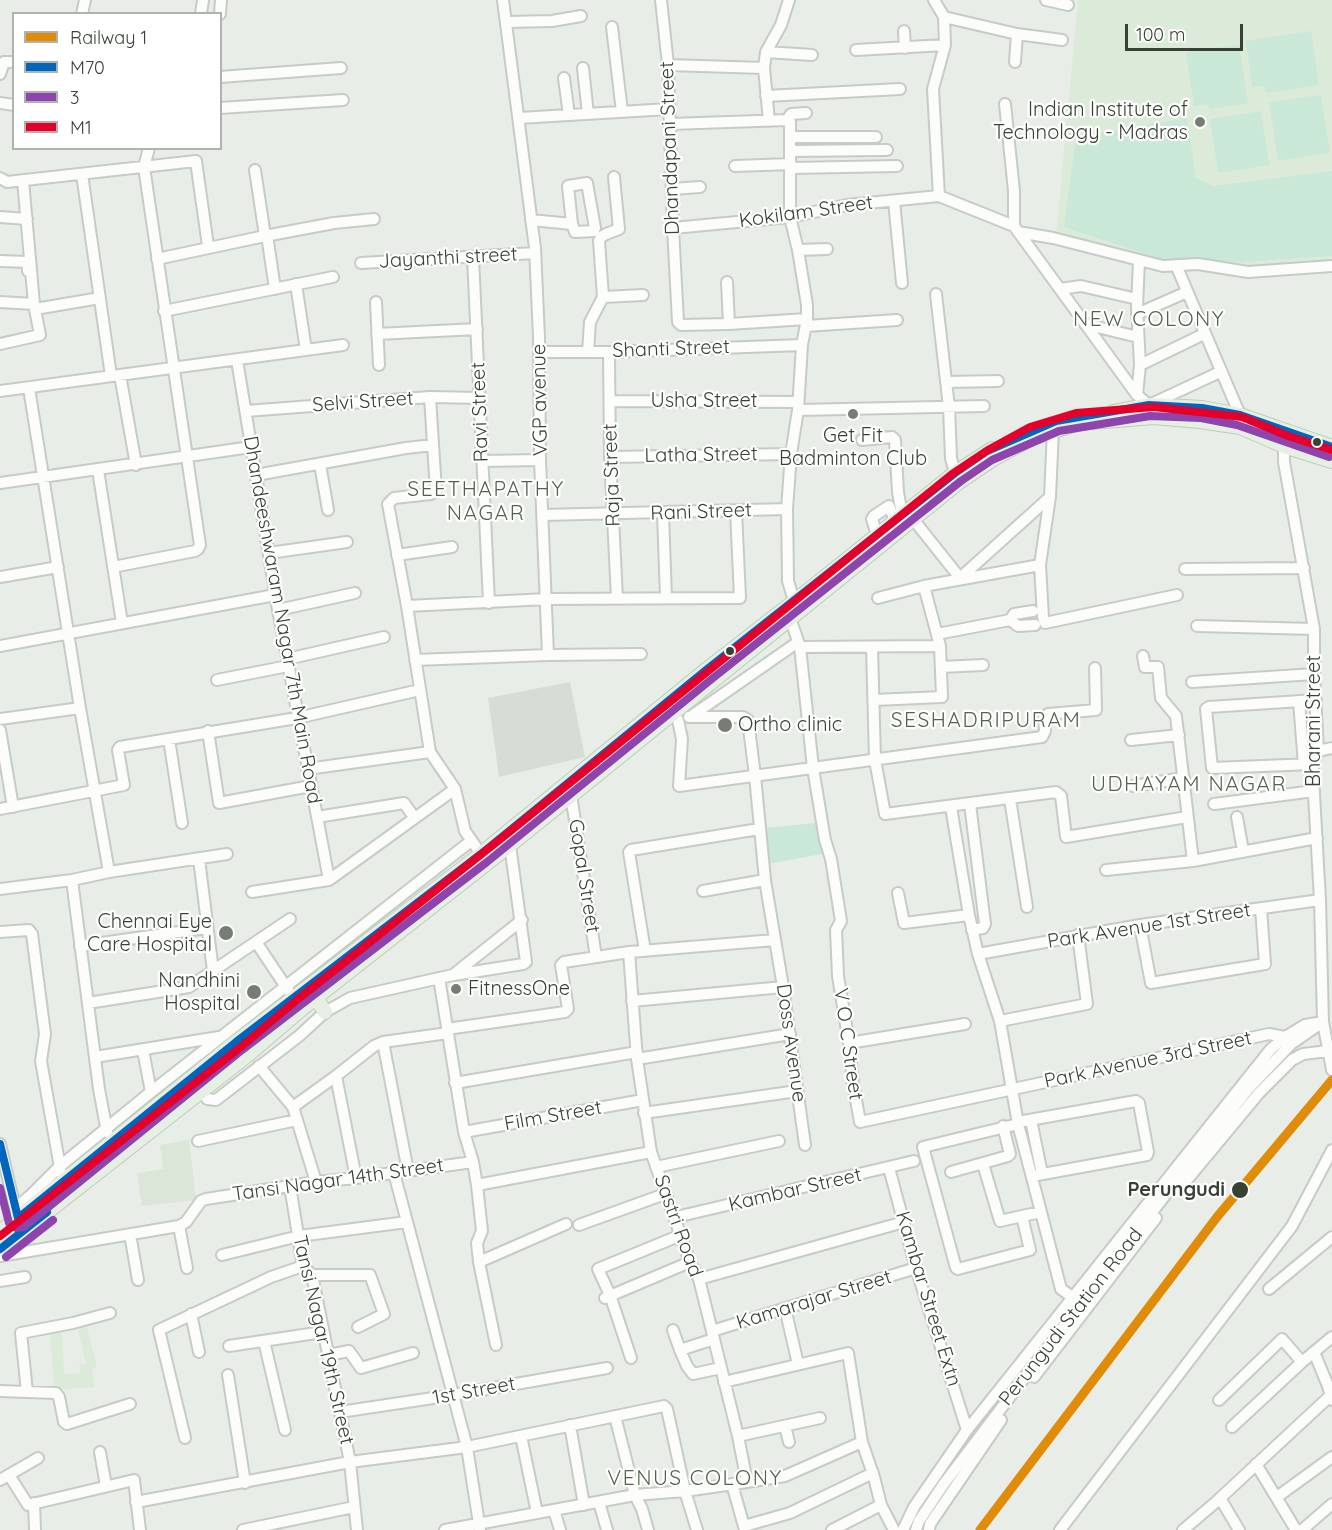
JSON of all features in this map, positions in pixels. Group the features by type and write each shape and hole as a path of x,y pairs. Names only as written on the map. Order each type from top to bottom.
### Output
{"main road":[{"path":"0,1249 149,1134 571,795 679,718 685,695 794,601 877,535 958,477 987,451 1056,421 1149,405 1202,408 1240,415 1332,447"},
{"path":"958,477 1034,437 1053,430 1079,423 1154,417 1240,427 1284,446 1332,461"},
{"path":"0,1242 255,1024 289,992 308,986 685,695 790,618 903,518"},
{"path":"308,986 326,1012"},
{"path":"0,1232 16,1213 63,1182 255,1024 289,1020"}],"street":[{"name":"VGP avenue","path":"503,0 535,253 548,655"},
{"name":"Dhandapani Street","path":"661,0 668,65 678,321 681,325 729,324"},
{"path":"769,121 764,68 766,52 781,25 789,0"},
{"path":"934,0 944,17 945,45 933,89 939,196 1016,229 1163,266 1198,264 1248,272 1332,266"},
{"path":"1046,0 1068,5"},
{"path":"506,22 552,21 581,16"},
{"path":"944,17 1017,34 1062,40"},
{"path":"612,27 622,112"},
{"path":"904,31 905,48"},
{"path":"1015,62 1017,34"},
{"path":"856,50 945,45"},
{"path":"766,52 812,55"},
{"path":"0,74 3,64 10,62"},
{"path":"668,65 764,68"},
{"path":"222,77 340,68"},
{"path":"583,68 588,114"},
{"path":"564,78 569,115"},
{"path":"766,96 900,89"},
{"path":"222,108 343,100"},
{"path":"1005,104 1016,229 1137,395 1149,405 1220,372"},
{"path":"519,118 669,109"},
{"path":"787,120 790,114 806,113"},
{"path":"670,124 787,120"},
{"path":"787,120 790,122 791,137 790,217 807,305 798,406 791,454 788,509 789,581 794,601"},
{"path":"791,137 876,137"},
{"path":"113,567 198,549 200,545 144,167 148,150"},
{"path":"791,151 886,150"},
{"path":"3,180 23,180 197,161 208,246"},
{"path":"735,166 897,166"},
{"path":"255,170 275,288"},
{"path":"82,174 100,298 136,465"},
{"path":"588,352 590,322 603,297 599,241 606,234 620,229 615,177"},
{"path":"23,180 32,306"},
{"path":"587,183 595,230 575,232 572,224 568,186 587,183"},
{"path":"672,189 700,187"},
{"name":"Kokilam Street","path":"673,228 790,217 847,205 939,196"},
{"path":"894,201 902,283"},
{"path":"0,217 27,219"},
{"path":"157,259 266,235 334,223 374,219"},
{"path":"531,220 572,224"},
{"path":"798,250 827,249"},
{"name":"Jayanthi street","path":"361,263 535,253"},
{"path":"0,256 30,260"},
{"name":"Ravi Street","path":"473,257 489,603"},
{"path":"1137,395 1140,365 1137,314 1139,260"},
{"path":"0,261 28,264 32,306 40,335 0,344"},
{"path":"1176,265 1240,415"},
{"path":"164,311 333,277"},
{"path":"727,282 729,324 805,331 897,320"},
{"path":"296,284 306,350"},
{"path":"1060,289 1081,286 1137,299"},
{"path":"1137,314 1187,292"},
{"path":"936,294 949,407 951,458 958,477"},
{"path":"603,297 644,295"},
{"path":"0,302 32,306 100,298"},
{"path":"376,302 379,365"},
{"path":"1085,324 1138,337"},
{"path":"377,334 477,329"},
{"name":"Shanti Street","path":"539,352 609,351 805,331"},
{"path":"1140,365 1204,334"},
{"path":"0,391 343,345"},
{"name":"Raja Street","path":"609,351 610,457 617,598"},
{"name":"Dhandeeshwaram Nagar 7th Main Road","path":"237,360 287,663 329,880"},
{"path":"946,382 998,381"},
{"path":"29,388 80,708 109,872"},
{"path":"430,397 436,491 432,494 391,500 388,504 430,752 456,789 465,831 481,854"},
{"name":"Selvi Street","path":"246,411 430,397 480,398"},
{"name":"Usha Street","path":"610,401 798,406 984,406"},
{"path":"1053,430 1050,497 1040,565 1045,623 1177,596"},
{"path":"862,440 893,438 903,518"},
{"path":"256,475 433,445"},
{"name":"Bharani Street","path":"1284,446 1284,462 1314,629 1318,751 1309,764 1314,791 1327,993 1323,1022 1332,1070"},
{"path":"0,483 251,447"},
{"name":"Latha Street","path":"610,457 791,454"},
{"path":"482,461 540,460"},
{"path":"320,464 328,510"},
{"path":"98,470 122,623"},
{"path":"877,535 873,518 899,496"},
{"path":"960,578 1050,497"},
{"path":"889,506 960,578"},
{"name":"Rani Street","path":"543,515 788,509"},
{"path":"407,606 547,599 740,598 736,511"},
{"path":"663,513 666,598"},
{"path":"269,553 347,542"},
{"path":"398,555 452,547"},
{"path":"878,598 960,578 1040,565"},
{"path":"0,577 58,567"},
{"path":"1185,569 1304,568"},
{"path":"874,700 942,697 940,646 924,586"},
{"path":"278,610 355,593"},
{"path":"0,646 275,595"},
{"path":"937,634 1010,620 1014,614 1032,611"},
{"name":"V O C Street","path":"790,618 799,644 813,768 841,921 836,930 838,976 860,1122 1012,1090"},
{"path":"1010,620 1018,626 1035,625"},
{"path":"1197,626 1314,629"},
{"path":"217,680 384,637"},
{"path":"940,646 872,647 799,644 679,718 682,739 679,786 1042,737 1045,731 1044,718 1048,714 1096,710 1095,668"},
{"path":"872,647 875,760 885,814 1056,792 1061,796 1066,837 1187,818"},
{"path":"415,660 641,654"},
{"path":"1143,656 1145,667 1158,667 1161,698 1176,716 1193,861"},
{"path":"941,667 982,665"},
{"path":"1192,682 1314,674"},
{"path":"0,809 123,785 118,750 120,747 297,718 420,690"},
{"path":"1299,701 1309,764 1212,768 1206,709 1209,707 1299,701 1316,700"},
{"path":"0,719 80,708"},
{"name":"Doss Avenue","path":"679,718 747,718 765,880 783,987 805,1145"},
{"path":"0,730 13,807"},
{"path":"208,731 219,803 311,786"},
{"path":"1131,740 1179,735"},
{"path":"168,739 182,823"},
{"path":"1318,751 1332,748"},
{"path":"307,768 430,752"},
{"path":"1133,786 1184,778"},
{"path":"252,892 329,880 456,789"},
{"path":"1214,804 1314,791"},
{"name":"Gopal Street","path":"571,795 596,957"},
{"path":"1011,799 1027,907"},
{"path":"317,817 404,803 414,817"},
{"path":"970,804 985,924 983,928 972,930"},
{"path":"951,807 972,930 1000,1021 1018,1123 1037,1175"},
{"path":"1238,817 1243,851"},
{"path":"645,951 629,852 631,849 759,829"},
{"path":"1106,870 1193,861 1317,838"},
{"path":"256,942 289,992 471,841"},
{"path":"207,1099 216,1100 326,1012 350,998 453,975 526,963 522,920 510,845"},
{"path":"0,889 72,880 227,854"},
{"path":"199,859 213,971"},
{"path":"72,880 109,1145"},
{"path":"703,891 765,880"},
{"path":"898,893 904,922 969,915"},
{"name":"Park Avenue 1st Street","path":"978,954 1140,925 1320,900"},
{"path":"1140,925 1151,983 1265,964 1261,908"},
{"path":"88,1003 186,988 290,919"},
{"path":"453,975 522,920"},
{"path":"80,946 207,928"},
{"path":"0,932 29,930 32,934 45,1034 41,1061 63,1182"},
{"path":"1000,1021 1087,1004 1078,935"},
{"path":"293,1107 374,1046 383,1042 565,1012 568,1009 562,964 629,952 775,940"},
{"name":"Sastri Road","path":"629,952 637,1056 651,1152 690,1262 699,1279 738,1436 747,1482"},
{"path":"439,978 455,1083 477,1185 482,1231 477,1243 479,1262 496,1345"},
{"path":"632,1001 783,987"},
{"name":"Perungudi Station Road","path":"917,1526 950,1475 1077,1299 1250,1075 1285,1036 1305,1025 1323,1022"},
{"name":"Perungudi Station Road","path":"903,1530 914,1507 967,1430 1077,1299 1111,1271 1249,1088 1291,1044 1323,1022"},
{"path":"95,1057 222,1037 255,1024"},
{"path":"849,1043 965,1024"},
{"path":"455,1083 790,1034"},
{"name":"Park Avenue 3rd Street","path":"1012,1090 1269,1034 1285,1036"},
{"path":"16,1213 59,1167 222,1037"},
{"path":"383,1042 408,1171"},
{"path":"143,1050 151,1092"},
{"path":"917,1526 930,1527 1002,1417 1111,1271 1259,1093 1292,1060 1303,1054 1328,1051"},
{"path":"259,1066 293,1107 316,1182"},
{"path":"336,1076 356,1178"},
{"path":"644,1113 797,1091"},
{"name":"Film Street","path":"464,1132 643,1100"},
{"path":"1022,1216 1030,1250 957,1269 923,1147 1031,1120 1139,1102 1147,1155 1037,1175"},
{"path":"198,1141 297,1120"},
{"path":"1031,1120 1041,1212 1061,1289 1077,1299"},
{"path":"951,1172 1009,1155 1003,1126"},
{"path":"656,1167 779,1141"},
{"path":"0,1144 16,1213"},
{"path":"1060,1530 1292,1226 1332,1150"},
{"path":"477,1185 651,1152"},
{"name":"Kambar Street","path":"675,1217 914,1161"},
{"name":"Tansi Nagar 14th Street","path":"179,1226 186,1222 203,1199 473,1162"},
{"path":"983,1164 1000,1221 1041,1212"},
{"name":"Kambar Street Extn","path":"889,1168 916,1268 967,1430"},
{"path":"394,1173 467,1447 479,1527"},
{"name":"Tansi Nagar 19th Street","path":"290,1186 303,1266 312,1275 350,1462 357,1530"},
{"path":"579,1225 665,1194"},
{"path":"222,1255 299,1236 407,1222"},
{"path":"699,1279 904,1222"},
{"path":"479,1262 566,1224"},
{"path":"0,1256 179,1226 187,1268"},
{"path":"130,1234 138,1280"},
{"path":"631,1358 598,1269 681,1236"},
{"path":"1269,1289 1332,1237"},
{"path":"608,1297 690,1262"},
{"path":"184,1438 159,1330 271,1277 303,1266"},
{"name":"Kamarajar Street","path":"680,1350 785,1308 916,1268"},
{"path":"312,1275 370,1275 384,1314 358,1327"},
{"path":"0,1281 25,1277"},
{"path":"785,1308 798,1364"},
{"path":"27,1392 21,1333 110,1313"},
{"path":"191,1314 199,1352"},
{"path":"673,1330 687,1366 693,1374 721,1368"},
{"path":"229,1346 323,1332"},
{"path":"1232,1427 1332,1337"},
{"path":"1219,1400 1282,1339 1302,1362"},
{"path":"264,1341 285,1430"},
{"path":"328,1355 349,1351 362,1368 412,1353"},
{"path":"1183,1530 1331,1397 1314,1352"},
{"path":"724,1382 849,1353 862,1442 881,1505 894,1530"},
{"name":"1st Street","path":"340,1412 607,1368"},
{"path":"228,1375 245,1483"},
{"path":"0,1391 58,1394 64,1422 67,1424 130,1404"},
{"path":"136,1502 350,1462 467,1447 666,1406 685,1491 697,1530"},
{"path":"615,1416 635,1495 648,1530"},
{"path":"738,1436 820,1418"},
{"path":"570,1425 584,1505"},
{"path":"785,1426 789,1442"},
{"path":"521,1436 537,1513"},
{"path":"445,1530 479,1527 537,1513 635,1495 685,1491 785,1476 862,1442"},
{"path":"100,1452 106,1486"},
{"path":"38,1458 4,1478 28,1505 134,1480 140,1530"},
{"path":"1277,1497 1332,1458"},
{"path":"1256,1464 1302,1530 1332,1504"},
{"path":"732,1484 744,1528 790,1513 873,1473"},
{"path":"1220,1498 1239,1530"},
{"path":"599,1502 607,1530"},
{"path":"34,1503 35,1530"},
{"path":"832,1530 881,1505"},
{"path":"243,1530 354,1507"},
{"path":"554,1510 560,1530"}],"shaded area":[{"name":"Indian Institute of Technology - Madras","path":"1078,0 1332,0 1332,261 1175,269 1056,235"},
{"path":"1311,31 1319,85 1266,93 1264,86 1252,87 1246,41"},
{"path":"1239,45 1248,103 1209,109 1208,104 1194,106 1186,52"},
{"path":"1321,95 1330,153 1278,161 1269,102"},
{"path":"1261,111 1269,165 1218,173 1210,119"},
{"path":"1187,118 1196,178 1213,186 1332,171 1332,256 1243,262 1164,260 1064,227 1076,137"},
{"path":"570,682 585,757 499,777 488,698"},
{"path":"815,823 822,854 768,864 764,828"},
{"path":"189,1140 196,1200 142,1206 137,1173 163,1169 160,1145"},
{"path":"87,1327 97,1367 92,1369 95,1387 54,1390 50,1331 62,1331 64,1374 81,1373 79,1364 86,1363 78,1330"}],"rail line":[{"name":"1","path":"980,1530 1217,1217 1332,1080"}],"transit line":[{"name":"M70","path":"0,1144 18,1218 236,1042 481,854 706,670 955,473 987,451 1056,421 1149,405 1202,408 1240,415 1332,447"},
{"name":"M1","path":"0,1236 242,1046 952,474 988,450 1030,427 1076,413 1154,407 1242,417 1288,436 1332,450"},
{"name":"3","path":"0,1188 9,1223 16,1228 24,1227 242,1050 487,862 713,678 961,481 992,460 1059,431 1150,416 1201,418 1237,425 1329,457"},
{"name":"M70","path":"0,1249 47,1212"},
{"name":"3","path":"6,1257 53,1220"}],"place":[{"name":"Indian Institute of Technology - Madras","path":"1200,122"},
{"name":"Get Fit Badminton Club","path":"853,414"},
{"name":"Ortho clinic","path":"725,725"},
{"name":"Chennai Eye Care Hospital","path":"226,933"},
{"name":"FitnessOne","path":"456,989"},
{"name":"Nandhini Hospital","path":"254,992"},
{"name":"Perungudi","path":"1240,1190"}],"district":[{"name":"NEW COLONY","path":"1149,320"},
{"name":"SEETHAPATHY NAGAR","path":"486,502"},
{"name":"SESHADRIPURAM","path":"986,721"},
{"name":"UDHAYAM NAGAR","path":"1189,785"},
{"name":"VENUS COLONY","path":"695,1479"}]}
